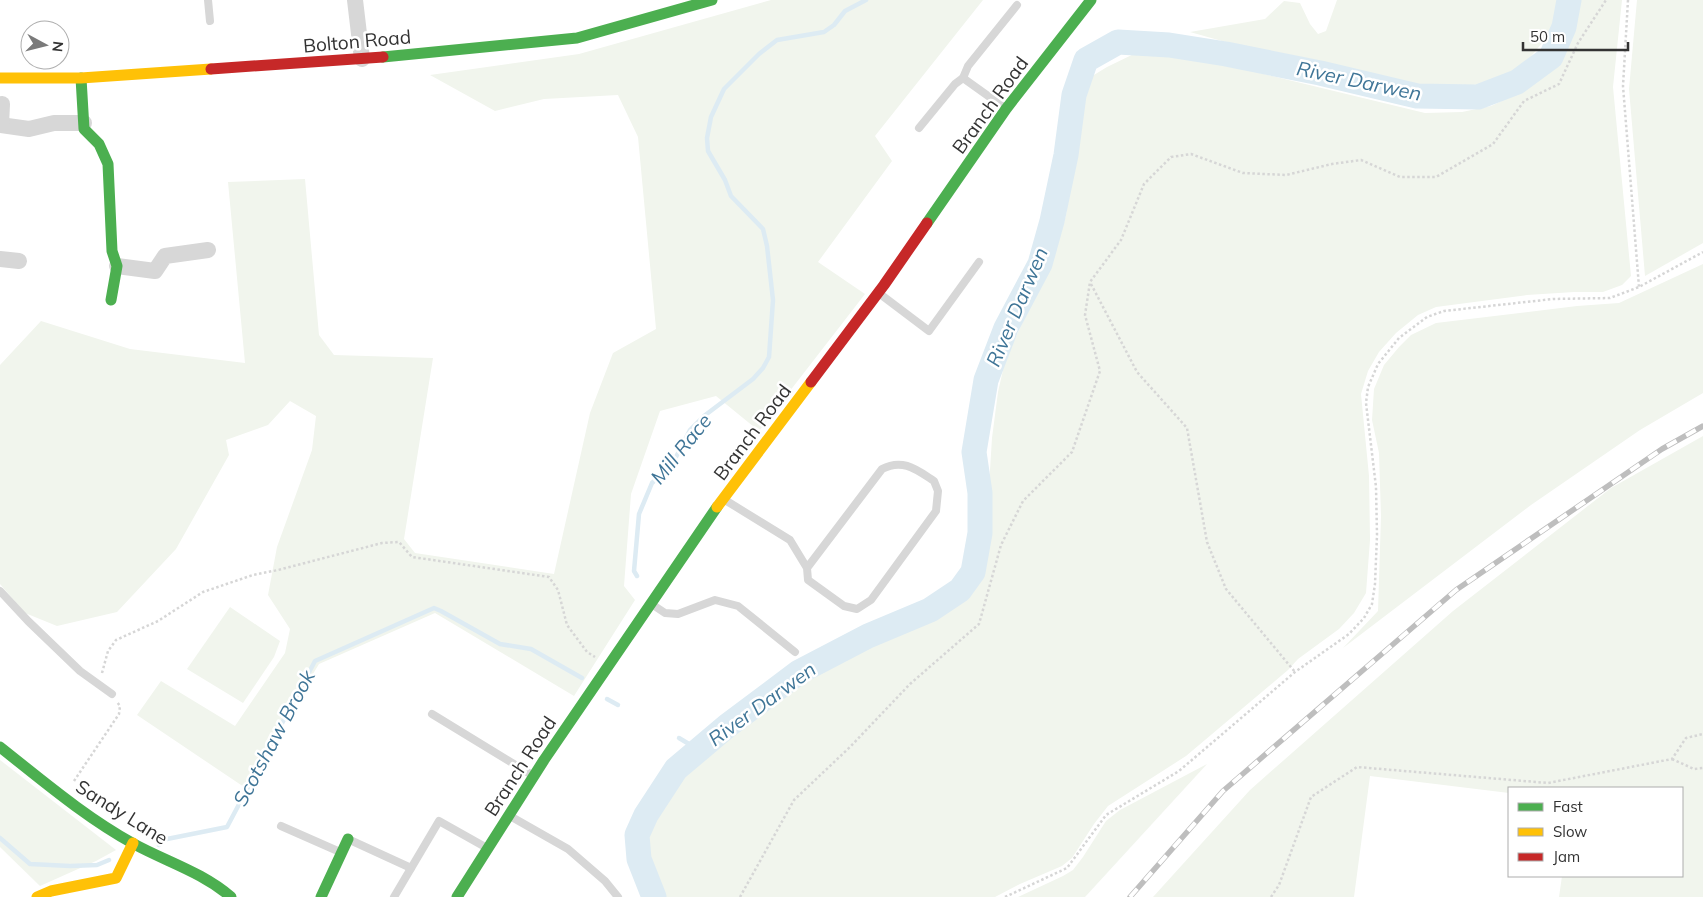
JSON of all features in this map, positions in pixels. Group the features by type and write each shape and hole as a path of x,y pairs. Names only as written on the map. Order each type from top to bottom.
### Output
{"main road":[{"name":"Bolton Road","path":"0,78 81,78 362,59 577,38 712,0"},
{"name":"Branch Road","path":"457,897 534,776 723,499 878,292 1006,109 1091,0"},
{"path":"81,78 84,129 99,144 108,164 112,251 117,266 111,300"},
{"name":"Sandy Lane","path":"0,747 63,797 133,843 212,882 231,897"},
{"path":"321,897 348,839"},
{"path":"37,897 51,891 116,878 133,843"}],"street":[{"path":"356,0 362,59"},
{"path":"2,104 0,125 29,129 54,123 84,123"},
{"path":"117,266 155,271 165,256 208,250"},
{"path":"0,259 19,261"}],"lane":[{"path":"208,0 210,20"},
{"path":"919,128 955,84 963,78 968,66 1017,5"},
{"path":"963,78 1006,109"},
{"path":"878,292 929,331 979,262"},
{"path":"723,499 790,540 807,568 808,580 844,606 857,609 871,600 936,511 938,492 934,481 910,466 902,464 891,464 882,469 807,568"},
{"path":"0,591 80,671 112,694"},
{"path":"651,604 665,613 678,614 715,600 738,606 794,652"},
{"path":"432,714 534,776"},
{"path":"509,815 568,849 605,881 618,897"},
{"path":"394,897 438,821 487,848"},
{"path":"281,826 342,853"},
{"path":"348,839 411,868"}],"path":[{"path":"740,897 794,800 850,747 910,684 979,624 1001,545 1023,501 1072,452 1100,371 1086,315 1090,282 1121,240 1144,184 1171,156 1191,154 1243,173 1286,175 1332,164 1361,160 1400,177 1436,177 1493,144 1524,101 1560,84 1578,43 1606,0"},
{"path":"1628,0 1623,86 1639,287"},
{"path":"1005,897 1067,868 1106,815 1178,771 1295,672 1349,634 1364,618 1372,604 1375,584 1377,512 1376,487 1366,403 1368,387 1378,364 1399,338 1427,317 1444,311 1553,299 1610,298 1639,287 1703,252"},
{"path":"1090,282 1137,372 1187,428 1207,542 1226,589 1295,672"},
{"path":"99,685 108,651 116,640 158,621 203,592 253,575 382,543 399,542 412,557 549,577 558,590 567,625 587,652 608,667"},
{"path":"63,797 119,714 120,706 112,694"},
{"path":"1672,759 1686,738 1703,734"},
{"path":"1271,897 1279,885 1311,797 1357,767 1548,784 1672,759 1694,769 1703,768"}],"shaded area":[{"path":"771,0 983,0 875,136 892,161 818,262 865,294 759,431 716,396 660,411 631,494 624,586 635,600 574,696 435,613 319,664 244,787 137,715 161,681 235,726 285,653 290,629 268,595 277,547 312,450 316,416 290,401 268,425 226,440 229,455 176,549 117,612 57,626 25,613 0,584 0,365 41,321 130,349 245,363 228,182 305,179 319,335 334,355 433,358 404,539 415,553 554,574 590,413 613,353 656,329 638,137 618,95 544,99 495,111 430,75 579,54"},
{"path":"1337,0 1561,0 1559,12 1546,38 1529,59 1507,76 1483,84 1427,89 1263,55 1190,32 1265,19 1284,1 1300,3 1310,24 1318,34 1326,31"},
{"path":"1581,0 1622,0 1613,87 1631,276 1622,285 1603,292 1527,295 1436,307 1418,315 1396,333 1379,352 1368,371 1361,394 1369,476 1370,540 1366,593 1354,613 1339,629 1298,659 1288,670 1186,756 1108,806 1072,858 1062,866 995,897 660,897 644,852 644,833 653,810 673,785 806,675 923,621 958,599 974,577 985,550 992,438 998,392 1006,357 1053,260 1066,215 1077,127 1089,78 1142,50 1206,60 1425,113 1462,112 1491,106 1519,93 1555,65 1576,20"},
{"path":"1637,0 1703,0 1703,243 1645,276 1629,89"},
{"path":"1703,264 1703,393 1640,430 1531,505 1343,648 1378,611 1381,516 1379,453 1372,420 1374,389 1384,365 1399,347 1411,335 1436,323 1577,306 1619,303"},
{"path":"1703,436 1703,897 1559,897 1562,877 1683,877 1683,787 1508,787 1508,793 1370,776 1354,897 1153,897 1250,790 1453,611 1611,488"},
{"path":"230,607 280,641 274,657 243,703 187,669"},
{"path":"0,760 116,850 40,886 0,847"},
{"path":"1207,764 1085,897 1018,897 1073,870 1106,821 1120,810"}],"waterway":[{"name":"Mill Race","path":"637,576 634,571 639,514 652,483 676,457 690,430 704,416 753,379 763,368 769,357 773,300 767,246 763,229 731,196 725,180 708,151 707,138 711,117 724,89 759,54 777,40 824,32 834,25 845,11 866,0"},
{"name":"River Darwen","path":"654,897 639,859 637,835 646,815 676,769 727,726 799,672 868,636 930,610 960,590 973,572 980,533 980,493 974,452 986,380 1006,328 1040,264 1052,221 1066,155 1074,95 1086,60 1118,42 1169,45 1226,54 1320,73 1417,96 1478,97 1517,82 1551,57 1564,27 1569,0"},
{"name":"Scotshaw Brook","path":"159,845 162,840 227,827 315,661 434,608 500,644 531,649 582,678"},
{"name":"Scotshaw Brook","path":"607,699 618,705"},
{"name":"Scotshaw Brook","path":"679,738 699,750"},
{"name":"Scotshaw Brook","path":"0,838 30,864 97,865 109,860"}],"railway":[{"path":"1130,897 1223,791 1456,590 1662,449 1703,426"}],"traffic: fast":[{"path":"383,57 577,38 712,0"},
{"path":"927,223 1006,109 1091,0"},
{"path":"81,78 84,129 99,144 108,164 112,251 117,266 111,300"},
{"path":"457,897 544,760 717,507"},
{"path":"0,747 98,822 134,844 208,881 231,897"},
{"path":"321,897 348,839"}],"traffic: slow":[{"path":"0,78 81,78 211,69"},
{"path":"717,507 811,382"},
{"path":"37,897 51,891 116,878 133,843"}],"traffic: jam":[{"path":"211,69 383,57"},
{"path":"811,382 884,285 927,223"}]}
